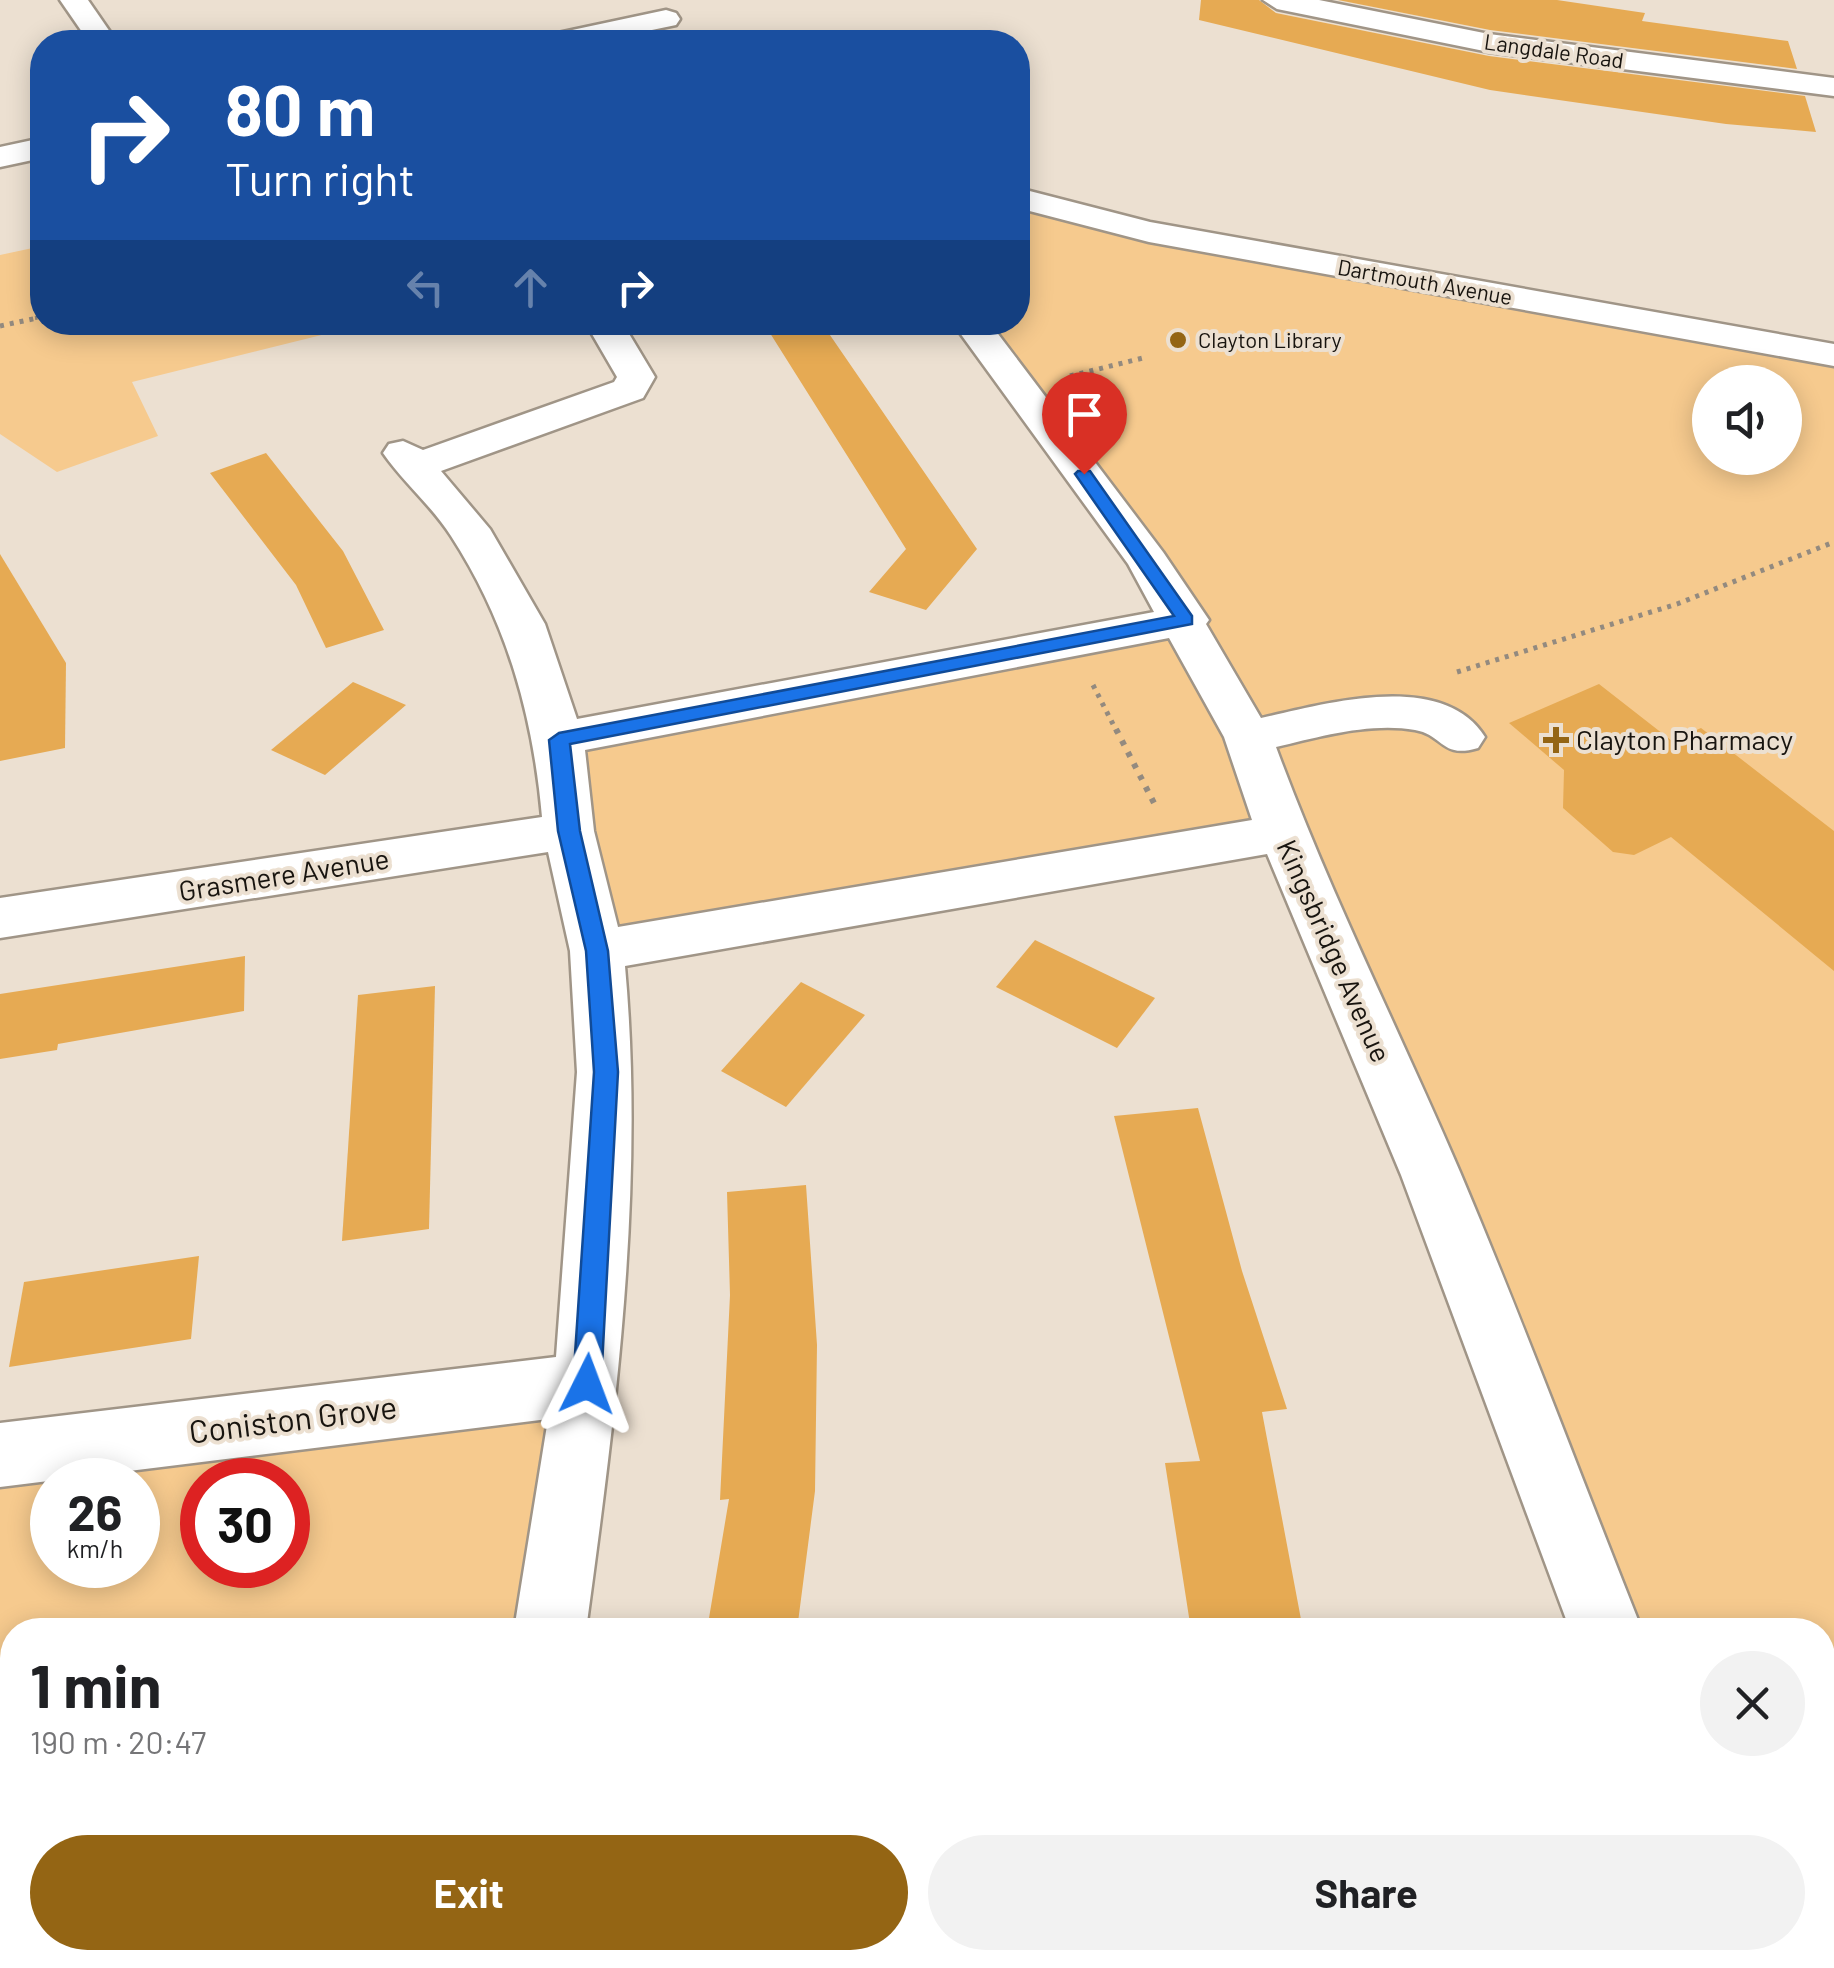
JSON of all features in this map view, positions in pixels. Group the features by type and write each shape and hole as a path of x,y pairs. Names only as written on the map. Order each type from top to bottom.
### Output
{"street":[{"path":"74,0 95,30"},
{"name":"Langdale Road","path":"1277,0 1490,44 1834,87"},
{"path":"592,30 654,10 679,30"},
{"path":"0,157 30,151"},
{"name":"Dartmouth Avenue","path":"1030,201 1149,232 1834,355"},
{"path":"552,1618 587,1384 606,1072 597,951 569,831 559,740 522,624 469,529 410,460 629,390 636,377 611,335"},
{"name":"Kingsbridge Avenue","path":"980,335 1148,561 1186,620 1248,737 1282,832 1316,902 1430,1175 1601,1618"},
{"path":"559,740 1186,620"},
{"path":"1248,737 1370,713 1423,714 1455,729 1461,737"},
{"name":"Grasmere Avenue","path":"0,918 569,831"},
{"path":"597,951 1282,832"},
{"name":"Coniston Grove","path":"0,1455 587,1384"}],"path":[{"path":"0,326 30,320"},
{"path":"1020,388 1147,358"},
{"path":"1370,713 1478,662 1677,604 1834,542"},
{"path":"1072,644 1179,851"}],"shaded area":[{"path":"1030,201 1119,226 1834,355 1834,1618 1601,1618 1282,833 597,951 559,740 1185,620 979,335 1030,335"},
{"path":"30,249 30,335 322,335 132,382 158,436 57,472 0,434 0,255"},
{"path":"587,1384 552,1618 0,1618 0,1455"}],"building":[{"path":"1201,0 1259,0 1276,13 1489,56 1805,96 1816,132 1726,124 1490,90 1199,20"},
{"path":"1338,0 1557,0 1645,13 1642,21 1788,41 1797,69 1490,30"},
{"path":"771,335 830,335 977,549 926,610 869,592 906,549"},
{"path":"266,453 343,551 384,630 326,648 296,585 210,473"},
{"path":"0,554 66,663 65,748 0,761"},
{"path":"353,682 406,705 325,775 271,750"},
{"path":"1599,684 1672,741 1701,728 1834,831 1834,971 1671,837 1634,855 1613,852 1563,808 1564,770 1509,723"},
{"path":"1035,940 1155,998 1117,1048 996,987"},
{"path":"245,956 244,1011 58,1044 57,1050 0,1059 0,994"},
{"path":"801,982 865,1015 786,1107 721,1071"},
{"path":"435,986 429,1229 342,1241 358,995"},
{"path":"1198,1108 1242,1271 1287,1409 1262,1412 1301,1618 1189,1618 1165,1463 1200,1461 1114,1116"},
{"path":"806,1185 817,1345 815,1491 799,1618 709,1618 729,1499 720,1500 730,1295 727,1192"},
{"path":"199,1256 191,1339 9,1367 24,1282"}],"place":[{"name":"Clayton Library","path":"1178,340"},
{"name":"Clayton Pharmacy","path":"1556,740"}],"route":[{"path":"587,1384 606,1072 597,951 569,831 559,740 1186,620 1084,474"}]}
